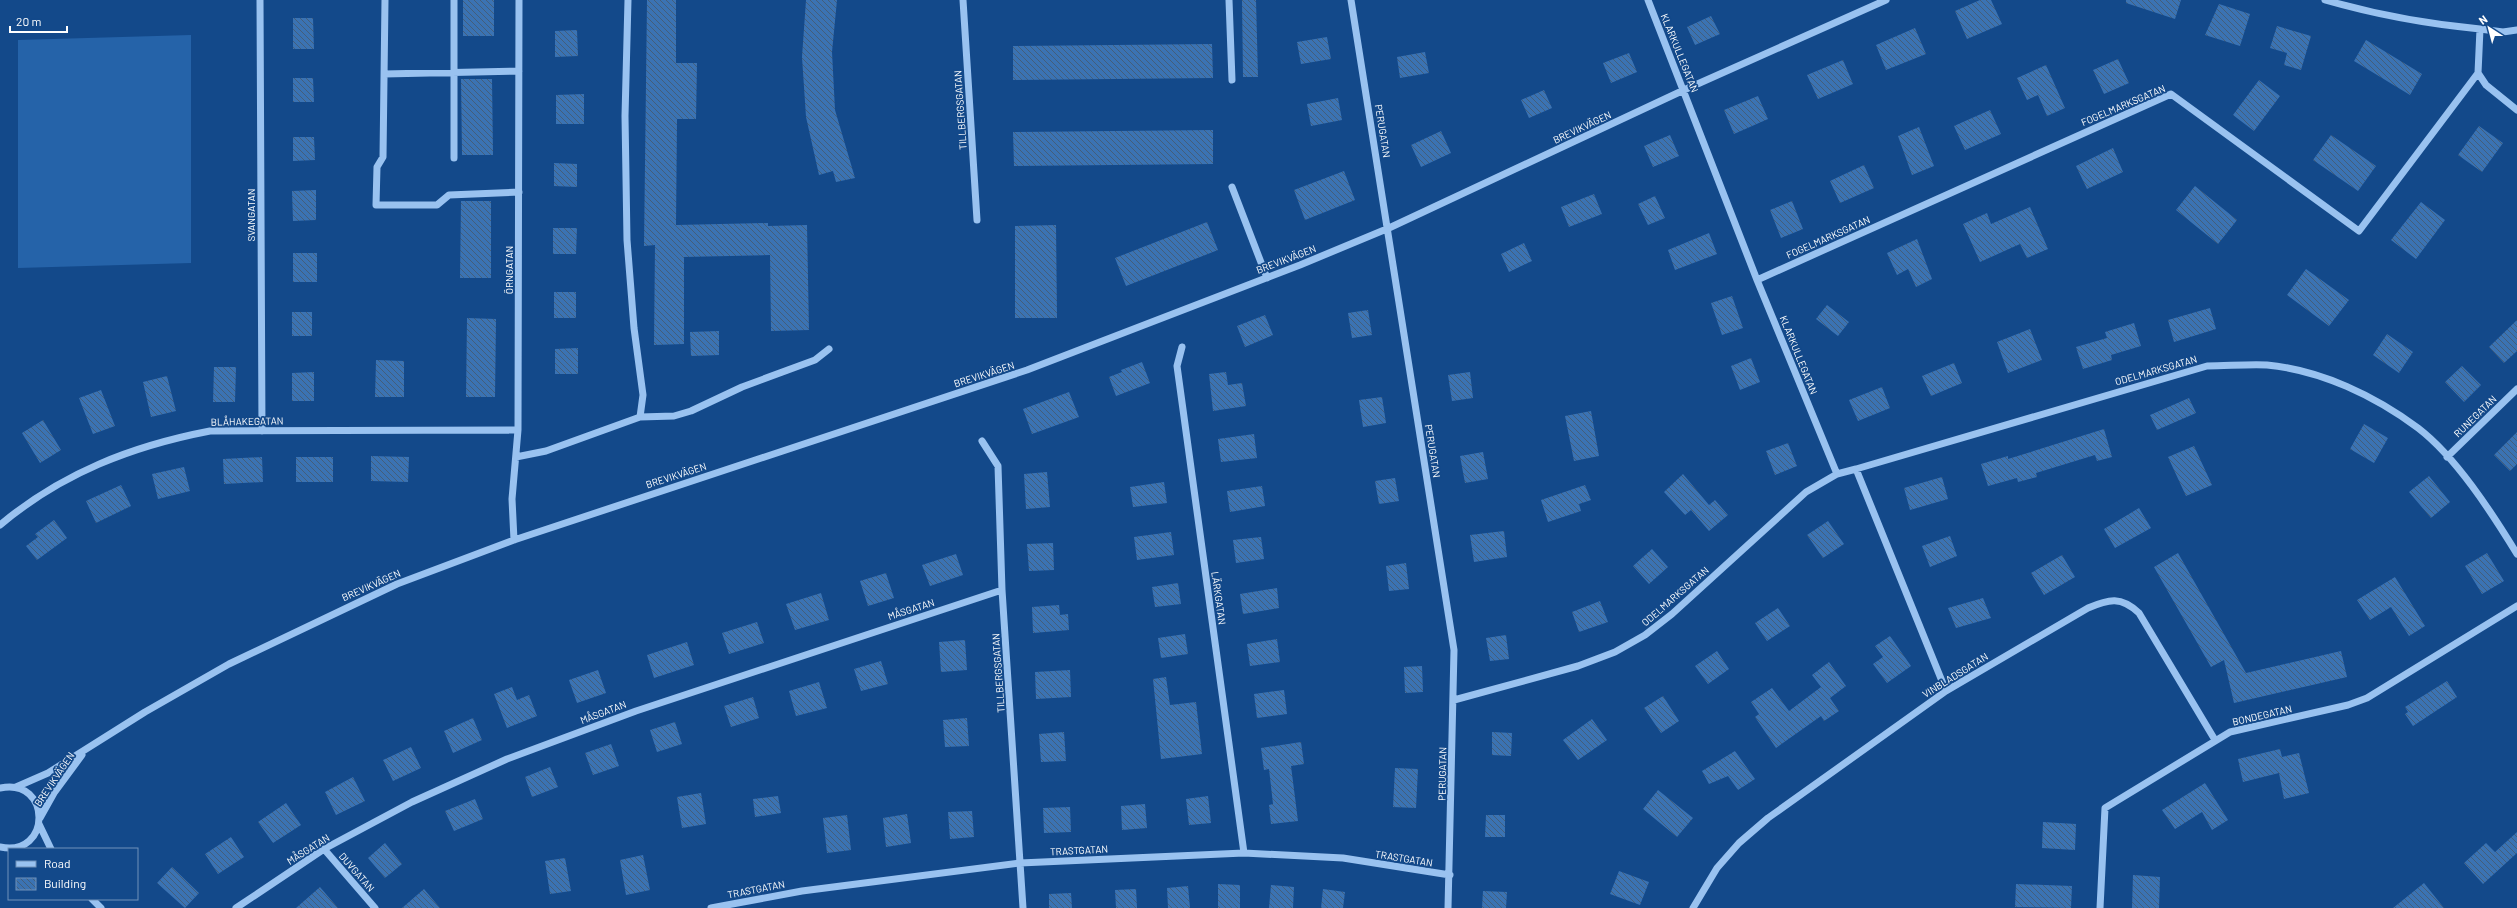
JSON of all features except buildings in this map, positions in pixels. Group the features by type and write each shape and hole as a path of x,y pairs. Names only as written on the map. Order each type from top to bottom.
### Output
{"street":[{"name":"SVANGATAN","path":"260,0 262,430"},
{"path":"385,0 383,157 377,167 376,205 437,205 449,195 519,192"},
{"path":"454,0 454,158"},
{"name":"ÖRNGATAN","path":"514,540 512,499 518,430 519,0"},
{"path":"628,0 625,116 627,240 634,328 643,395 640,417"},
{"name":"TILLBERGSGATAN","path":"963,0 977,220"},
{"path":"1229,0 1232,80"},
{"name":"PERUGATAN","path":"1351,0 1389,228 1454,650 1450,875 1448,908"},
{"name":"KLARKULLEGATAN","path":"1648,0 1757,280 1837,474"},
{"name":"BREVIKVÄGEN","path":"0,788 16,787 40,778 145,712 229,664 315,621 397,584 514,540 1027,370 1267,278 1389,228 1684,90 1886,0"},
{"path":"2325,0 2374,14 2425,24 2503,32 2517,30"},
{"path":"2480,29 2478,73 2486,86 2517,110"},
{"path":"384,74 519,71"},
{"name":"FOGELMARKSGATAN","path":"1757,280 2171,94 2359,231 2478,73"},
{"path":"1232,187 1267,278"},
{"name":"LÄRKGATAN","path":"1182,347 1177,366 1244,853"},
{"path":"516,457 546,451 640,417 674,416 691,411 742,387 815,360 829,349"},
{"name":"ODELMARKSGATAN","path":"1856,469 2207,366 2267,365 2333,380 2384,406 2418,428 2447,457 2478,494 2517,554"},
{"name":"RUNEGATAN","path":"2447,457 2517,390"},
{"name":"BLÅHAKEGATAN","path":"0,525 47,491 78,472 118,454 166,439 210,431 518,430"},
{"name":"TILLBERGSGATAN","path":"982,441 998,466 1002,590 1023,908"},
{"path":"1837,474 1856,469 1946,691"},
{"name":"ODELMARKSGATAN","path":"1454,700 1578,666 1615,652 1645,635 1672,614 1806,492 1837,474"},
{"name":"MÅSGATAN","path":"236,908 324,850 412,802 507,759 636,711 1002,590"},
{"name":"VINBLADSGATAN","path":"1693,908 1716,868 1738,843 1768,818 1946,691 2088,608 2104,601 2117,600 2129,604 2139,612 2215,740"},
{"name":"BONDEGATAN","path":"2100,908 2104,808 2230,732 2348,705 2368,698 2517,606"},
{"name":"BREVIKVÄGEN","path":"17,848 26,843 35,835 40,821 54,793 85,751"},
{"path":"16,787 26,791 34,798 40,821 52,848"},
{"path":"0,847 17,848"},
{"name":"DUVGATAN","path":"324,850 375,908"},
{"name":"TRASTGATAN","path":"711,908 802,891 1020,863 1244,853 1343,858 1450,875"},
{"path":"93,900 101,908"}],"shaded area":[{"path":"191,35 191,263 18,268 18,40"}]}
